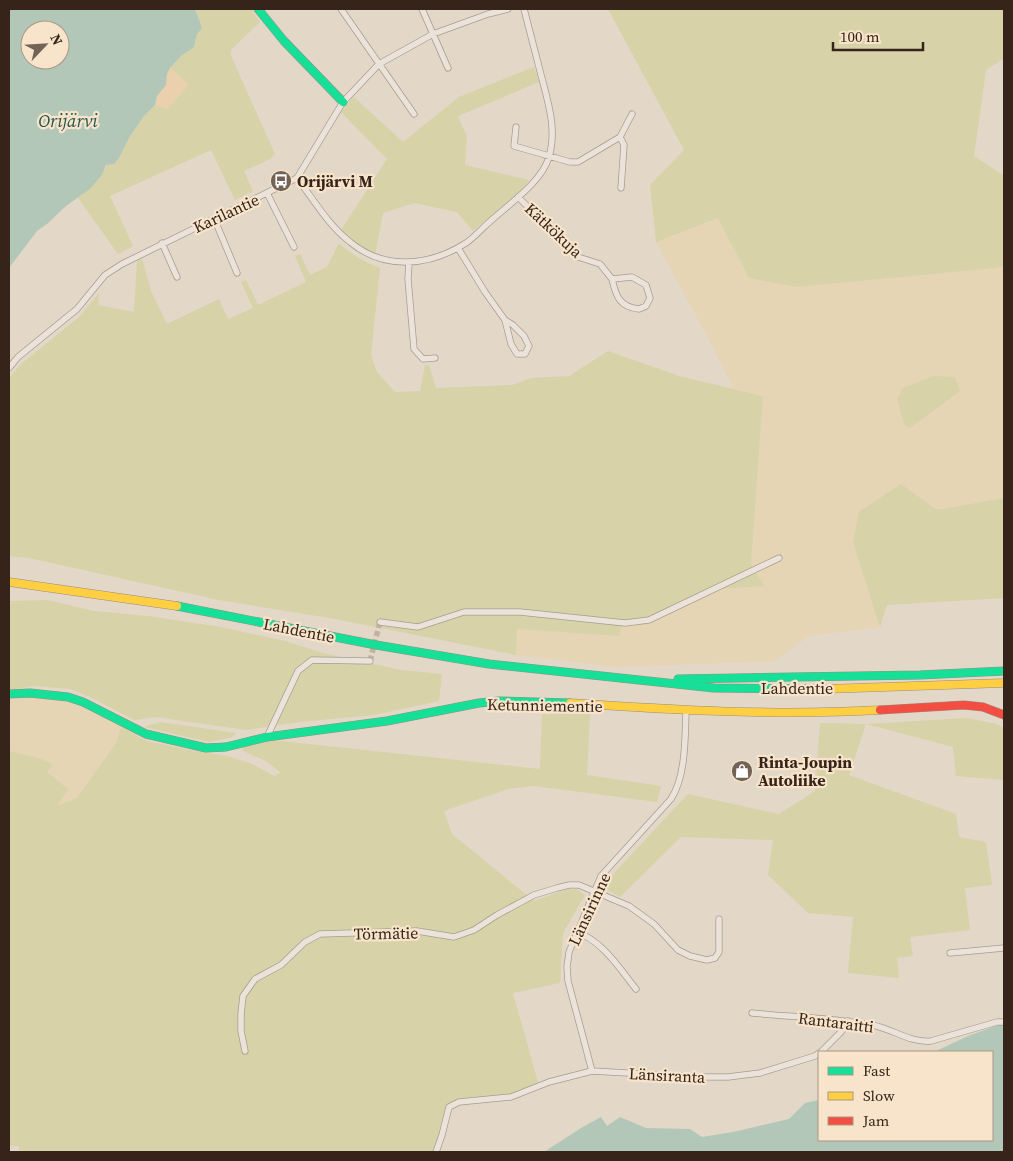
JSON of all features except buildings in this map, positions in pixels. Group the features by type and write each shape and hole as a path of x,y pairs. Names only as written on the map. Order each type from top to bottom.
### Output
{"main road":[{"path":"258,9 284,41 343,102"},
{"name":"Lahdentie","path":"9,582 193,608 376,646 489,664 590,676 714,688 850,689 1004,683"},
{"name":"Lahdentie","path":"590,676 713,679 920,675 1004,671"},
{"name":"Ketunniementie","path":"9,694 30,692 68,697 83,702 146,734 206,748 226,747 267,736 387,721 479,703 499,701 686,711 830,713 964,705 983,707 1004,715"}],"street":[{"path":"341,9 414,114"},
{"path":"422,9 448,68"},
{"path":"508,9 487,11 433,34 379,64 343,102 297,178 316,206 350,242 364,252 386,261 409,263 428,260 458,248 468,242 537,178 549,157 552,135 548,100 524,9"},
{"path":"516,127 514,146 549,157 578,162 620,137 632,114"},
{"path":"620,137 624,145 621,188"},
{"name":"Karilantie","path":"9,368 18,357 77,308 105,275 122,264 297,178"},
{"path":"268,193 294,247"},
{"name":"Kätkökuja","path":"518,197 578,257 600,264 612,279 616,295 624,305 640,309 646,306 650,298 646,285 632,277 612,279"},
{"path":"214,218 237,273"},
{"path":"162,244 177,277"},
{"path":"458,248 505,320 511,344 517,354 525,354 529,346 524,336 505,320"},
{"path":"409,263 408,279 414,349 423,359 435,358"},
{"path":"380,622 418,627 464,612 520,612 625,623 649,620 778,558"},
{"path":"267,736 298,671 312,660 370,661"},
{"name":"Länsirinne","path":"592,1071 568,981 569,952 594,891 606,868 676,792 681,777 686,711"},
{"name":"Törmätie","path":"245,1051 240,1014 243,996 255,979 281,965 305,942 320,934 417,931 454,937 474,930 534,895 570,885 594,891 630,906 654,924 678,950 690,956 707,960 715,958 719,952 720,919"},
{"path":"576,932 592,940 607,954 636,989"},
{"path":"950,953 1004,948"},
{"name":"Rantaraitti","path":"752,1013 848,1021 879,1027 923,1042 932,1042 997,1022 1004,1022"},
{"path":"822,1051 841,1032 848,1021"},
{"name":"Länsiranta","path":"436,1152 449,1107 459,1102 511,1097 549,1082 592,1071 699,1077 742,1076 760,1073 818,1054"}],"shaded area":[{"path":"195,9 251,9 260,22 231,50 231,56 275,154 270,159 244,171 253,191 235,200 211,150 110,196 133,246 118,254 78,198 90,189 102,175 107,165 119,158 129,138 144,116 155,105 167,109 189,85 170,68 181,56 194,47 197,34 202,28"},
{"path":"608,9 1004,9 1004,58 986,70 974,156 1004,176 1004,266 797,287 749,278 718,218 656,242 650,185 684,150"},
{"path":"534,67 539,82 458,116 467,137 465,165 529,180 519,192 473,231 457,212 414,203 383,213 375,255 355,243 341,230 387,159 341,112 354,97 403,142 459,97"},
{"path":"719,218 749,278 797,287 1004,266 1004,498 937,510 901,484 853,543 880,627 809,636 774,661 619,667 516,655 517,629 618,636 621,628 715,589 751,564 763,396 733,388 656,242"},
{"path":"339,243 358,258 380,268 371,355 377,372 395,392 420,391 425,365 429,365 436,388 512,385 532,378 569,376 608,351 679,376 763,396 751,564 764,586 715,589 621,628 619,636 517,629 516,655 335,619 219,600 29,558 9,556 9,378 21,364 79,317 99,293 98,305 134,312 137,260 142,258 151,291 167,324 219,299 228,319 253,308 241,282 246,280 258,305 306,282 295,256 300,254 310,275 327,267"},
{"path":"933,376 955,377 960,391 910,428 904,424 897,399 903,388"},
{"path":"901,484 937,510 1004,498 1004,598 887,605 880,627 853,543 859,512"},
{"path":"48,600 94,611 148,616 221,627 285,641 323,653 401,670 442,674 439,701 374,715 299,722 246,730 156,717 134,720 90,697 70,689 35,686 9,690 9,601"},
{"path":"36,697 69,701 121,727 116,743 77,798 56,807 47,772 52,764 9,751 9,699"},
{"path":"542,714 590,714 587,775 661,786 657,802 534,786 508,789 444,811 452,834 534,901 568,889 576,889 585,895 563,933 560,983 513,993 539,1086 510,1097 459,1102 449,1107 436,1152 19,1152 19,1146 9,1146 9,751 39,758 53,764 47,772 68,789 57,806 77,798 116,743 121,727 147,741 227,756 252,764 274,776 281,773 266,761 243,751 243,747 272,740 540,769"},
{"path":"967,718 996,724 1004,728 1004,780 956,776 953,747 866,724"},
{"path":"160,722 236,733 233,737 209,742 144,727"},
{"path":"820,723 866,724 849,775 956,814 959,837 986,842 992,885 965,888 970,930 910,937 913,956 897,958 899,978 848,973 853,917 808,913 768,875 773,840 681,837 620,897 606,889 614,873 688,794 779,814 815,791"}],"sand":[{"path":"170,68 189,85 167,109 155,105 157,96 167,82 167,74"}],"water":[{"name":"Orijärvi","path":"9,9 195,9 202,28 197,34 194,47 181,56 170,68 167,74 166,85 157,96 155,105 144,116 129,138 119,158 114,164 106,165 102,175 90,189 66,206 37,231 9,268"},
{"path":"1004,1023 1004,1152 544,1152 601,1117 607,1126 620,1117 646,1128 690,1129 702,1137 789,1119 805,1103 818,1100 818,1141 993,1141 993,1051 936,1051 968,1036"}],"tunnel":[{"path":"370,661 380,622"}],"traffic: fast":[{"path":"258,9 284,41 343,102"},
{"path":"177,606 376,645 489,664 714,688 825,689"},
{"path":"678,679 920,675 1004,671"},
{"path":"9,694 30,693 68,697 83,702 146,734 206,748 226,747 267,737 387,721 479,703 499,701 570,703"}],"traffic: slow":[{"path":"9,582 177,606"},
{"path":"825,689 1004,683"},
{"path":"570,703 686,710 764,712 880,710"}],"traffic: jam":[{"path":"880,710 964,705 983,707 1004,715"}],"place":[{"name":"Orijärvi M","path":"281,181"},
{"name":"Rinta-Joupin Autoliike","path":"742,771"}]}
